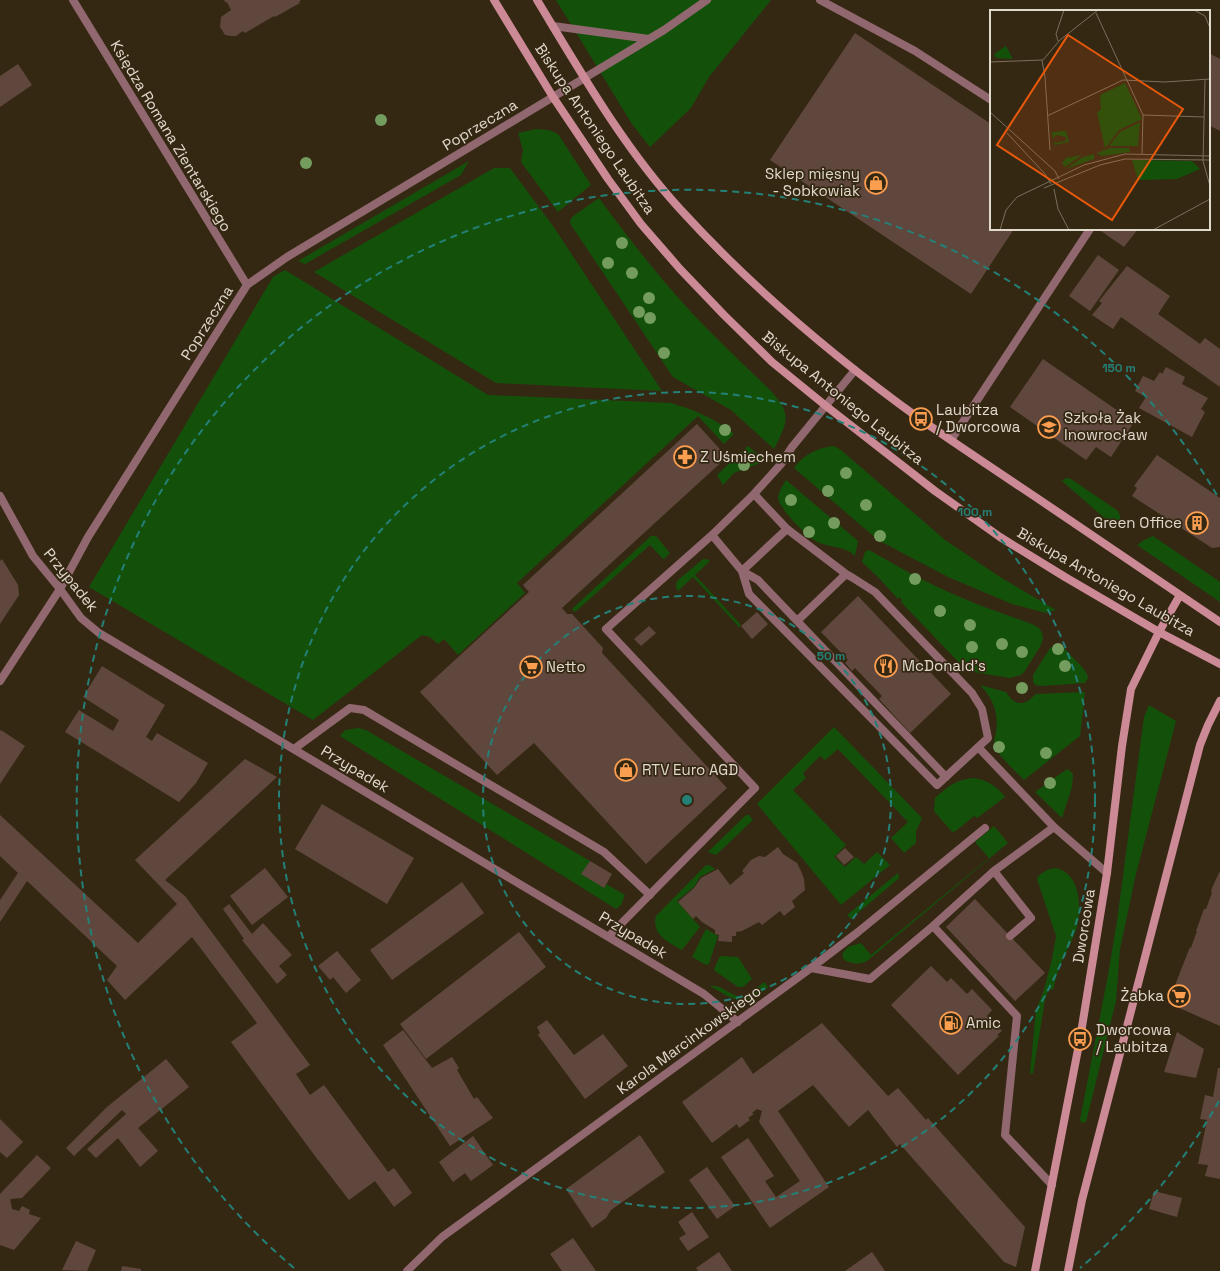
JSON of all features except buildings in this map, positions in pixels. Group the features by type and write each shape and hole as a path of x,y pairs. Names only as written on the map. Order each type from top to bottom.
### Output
{"main road":[{"name":"Biskupa Antoniego Laubitza","path":"494,0 554,97 608,179 641,224 680,269 772,362 935,491 1000,537 1159,632 1220,664"},
{"name":"Biskupa Antoniego Laubitza","path":"537,0 586,79 640,159 680,208 725,255 786,313 855,370 921,419 1220,622"},
{"name":"Dworcowa","path":"1035,1271 1080,1039 1107,873 1130,689 1180,595"},
{"path":"1068,1271 1082,1200 1200,745 1220,701"}],"street":[{"name":"Księdza Romana Zientarskiego","path":"73,0 247,285"},
{"name":"Poprzeczna","path":"0,681 60,589 88,537 247,285 287,257 586,79 707,0"},
{"path":"820,0 915,51 990,99"},
{"path":"553,26 649,39"},
{"path":"951,440 1089,230"},
{"path":"609,936 755,788 606,629 712,535 754,494 781,464 792,447 855,370"},
{"path":"742,571 749,594 937,784 988,738 982,709 972,693 874,592 846,574 787,529 754,494"},
{"name":"Przypadek","path":"0,496 33,556 81,618 99,633 609,936 704,994 738,1022"},
{"path":"742,571 787,529"},
{"path":"712,535 742,571 758,580 946,777"},
{"path":"797,621 846,574"},
{"path":"294,749 350,708 364,710 604,852 650,895"},
{"path":"978,748 1054,828 1107,873"},
{"name":"Karola Marcinkowskiego","path":"407,1271 442,1237 812,968 985,828"},
{"path":"812,968 870,979 933,926 994,871 1054,828"},
{"path":"994,871 1031,918 1010,936"},
{"path":"933,926 1016,1016 1005,1134 1052,1184"},
{"path":"974,970 980,964"}],"green space":[{"path":"556,0 771,0 709,77 691,108 650,147 632,124"},
{"path":"536,129 549,130 558,134 591,185 558,212 521,162 523,150 518,133"},
{"path":"469,161 461,175 305,264 298,261"},
{"path":"494,168 510,168 553,226 662,391 496,383 314,272"},
{"path":"599,198 621,228 691,312 778,399 783,407 786,419 785,426 774,449 731,410 673,377 571,225 570,221 572,217"},
{"path":"285,270 488,395 671,403 704,415 719,423 734,434 724,444 698,416 517,583 525,593 458,655 444,639 438,644 430,637 422,635 313,720 89,587 273,277"},
{"path":"748,446 765,461 734,473 723,485 717,475"},
{"path":"834,446 841,450 945,540 1000,577 1056,610 1046,613 1012,604 948,577 878,540 794,468 811,452"},
{"path":"1066,478 1071,479 1118,511 1121,519 1117,529 1062,481"},
{"path":"786,480 858,541 855,556 847,550 818,542 794,522 779,502 778,497"},
{"path":"651,536 656,536 670,553 664,559 650,545 575,612 572,609"},
{"path":"1153,536 1220,582 1220,602 1137,545"},
{"path":"869,550 917,577 946,591 1039,628 1043,638 1041,645 1025,671 1021,675 1010,678 967,671 901,602 902,600 900,597 898,599 862,562 865,552"},
{"path":"703,559 710,561 695,575 741,625 739,627 693,577 678,591 677,590 677,581"},
{"path":"1056,645 1063,647 1083,668 1088,678 1085,683 1041,686 1036,685 1033,682 1033,675 1050,648"},
{"path":"980,685 1006,692 1012,700 1018,703 1028,701 1036,694 1085,692 1080,736 1024,780 995,747 994,741 997,725 996,713 992,701"},
{"path":"1149,705 1176,721 1136,874 1120,949 1116,1001 1086,1122 1082,1123 1080,1120 1117,921 1144,717"},
{"path":"834,727 922,818 916,831 916,843 904,853 891,838 908,822 838,749 825,760 820,756 803,773 806,778 793,790 846,845 834,857 845,867 856,857 864,864 877,852 890,865 841,905 757,804"},
{"path":"358,728 366,730 590,861 582,874 604,888 606,884 625,895 621,905 616,909 340,736 345,730"},
{"path":"1067,769 1073,774 1072,787 1062,818 1035,792"},
{"path":"974,778 991,784 1005,797 977,818 974,816 956,831 952,832 934,811 935,798 953,784 962,780"},
{"path":"746,815 749,815 753,820 716,855 708,852"},
{"path":"994,826 1008,843 867,961 855,964 844,960 842,954 848,947 861,943 871,955 989,858 975,842"},
{"path":"709,865 715,869 700,877 694,887 677,901 700,927 682,950 658,933 655,922 656,916 705,866"},
{"path":"1055,868 1070,876 1074,883 1079,901 1079,919 1059,969 1053,990 1049,989 1045,1000 1033,1074 1030,1073 1036,1010 1044,990 1056,936 1037,879 1044,872"},
{"path":"898,873 899,878 851,919 847,915"},
{"path":"706,929 718,936 709,964 706,965 692,957"},
{"path":"720,956 738,957 752,979 743,987 738,987 715,971 714,969"},
{"path":"764,982 768,987 755,998 743,1001 732,998 710,986 719,987 736,996 746,997"}],"place":[{"name":"Sklep mięsny - Sobkowiak","path":"876,183"},
{"name":"Laubitza / Dworcowa","path":"921,419"},
{"name":"Szkoła Żak Inowrocław","path":"1049,427"},
{"name":"Z Uśmiechem","path":"685,457"},
{"name":"Green Office","path":"1197,523"},
{"name":"McDonald's","path":"886,666"},
{"name":"Netto","path":"531,667"},
{"name":"RTV Euro AGD","path":"626,770"},
{"name":"Żabka","path":"1179,996"},
{"name":"Amic","path":"951,1023"},
{"name":"Dworcowa / Laubitza","path":"1080,1039"}]}
